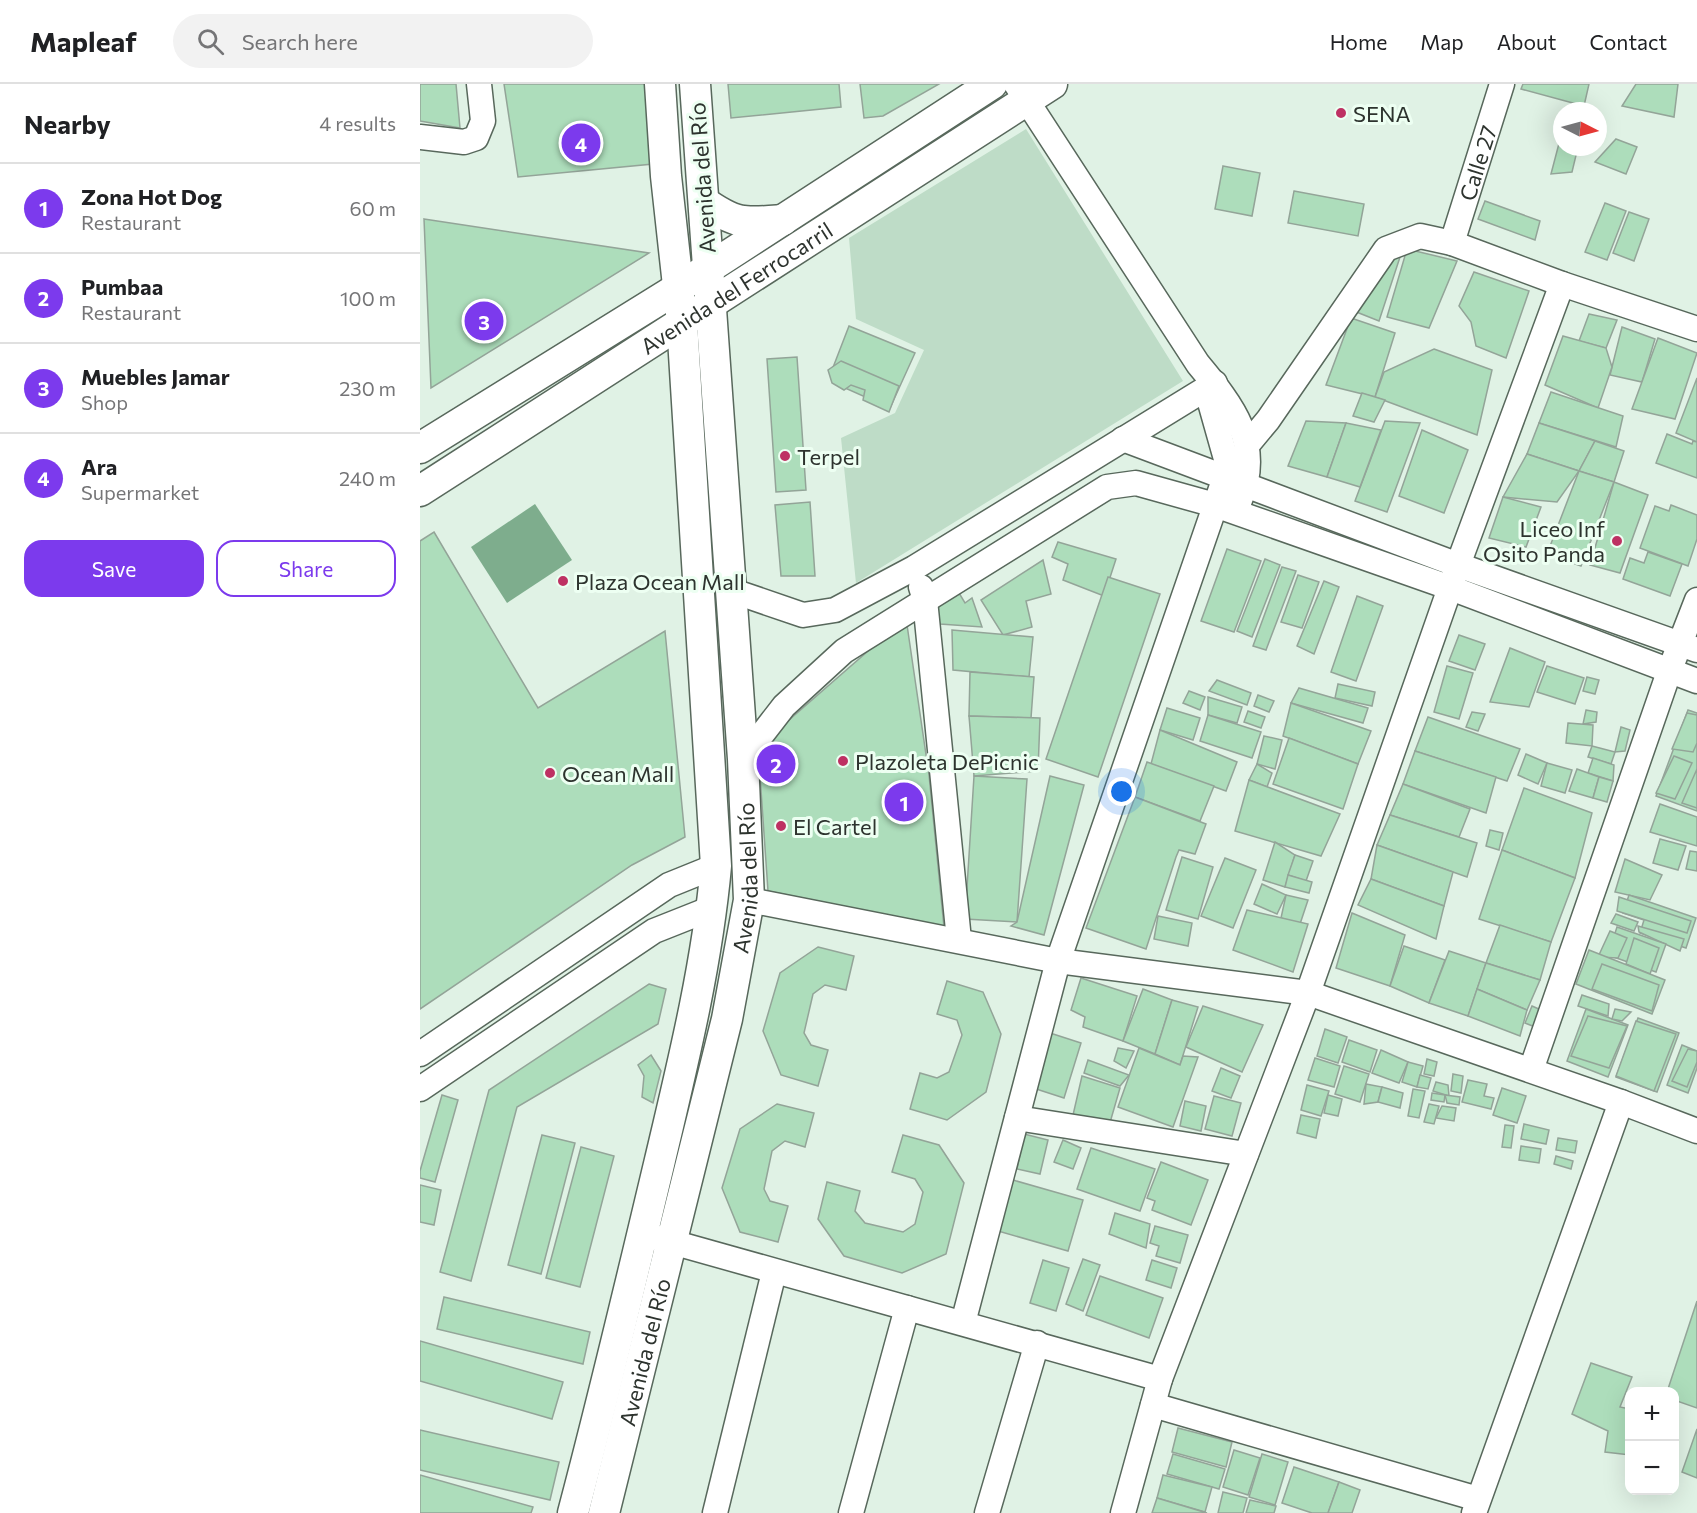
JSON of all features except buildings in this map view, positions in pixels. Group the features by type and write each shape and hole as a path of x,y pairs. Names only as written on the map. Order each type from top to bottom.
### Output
{"main road":[{"name":"Avenida del Río","path":"573,1513 625,1317 693,1020 712,908 716,866 682,322 660,84"},
{"name":"Avenida del Río","path":"604,1513 728,1019 749,900 743,759 695,84"},
{"name":"Avenida del Ferrocarril","path":"420,448 678,288 992,84"},
{"name":"Avenida del Ferrocarril","path":"420,491 712,305 1021,92 1052,84"},
{"path":"704,202 724,215 744,223 783,220"}],"street":[{"path":"420,137 464,142 476,138 483,121 479,84"},
{"name":"Calle 27","path":"1452,243 1502,84"},
{"path":"1021,92 1210,385 1226,459 1235,483"},
{"path":"963,1323 1058,961 1248,444 1268,420 1386,249 1420,236 1452,243 1562,284 1695,322"},
{"path":"1123,1513 1160,1379 1308,993 1454,576 1562,284"},
{"path":"730,590 803,615 835,610 914,568 1210,385"},
{"path":"1210,385 1229,402 1248,444"},
{"path":"1123,440 1235,483 1454,576 1670,672 1697,681"},
{"path":"743,759 784,706 844,651 1107,487 1136,483 1689,647"},
{"path":"914,568 925,600 958,940"},
{"path":"1532,1070 1670,672 1689,647 1697,600"},
{"path":"420,1054 669,885 716,866"},
{"path":"749,900 1058,961 1308,993 1532,1070 1697,1131"},
{"path":"420,1089 654,932 712,908"},
{"path":"1153,1405 1476,1506 1621,1102"},
{"path":"1017,1118 1246,1154"},
{"path":"643,1234 1160,1379"},
{"path":"716,1513 774,1272"},
{"path":"851,1513 907,1308"},
{"path":"987,1513 1037,1343"}],"shaded area":[{"path":"1026,129 1183,381 856,583 841,438 895,413 924,350 856,319 849,238"},
{"path":"535,504 572,560 507,603 471,547"}],"place":[{"name":"SENA","path":"1341,113"},
{"name":"Ara","path":"581,143"},
{"name":"Muebles Jamar","path":"484,321"},
{"name":"Terpel","path":"785,456"},
{"name":"Liceo Inf Osito Panda","path":"1617,541"},
{"name":"Plaza Ocean Mall","path":"563,581"},
{"name":"Plazoleta DePicnic","path":"843,761"},
{"name":"Pumbaa","path":"776,764"},
{"name":"Ocean Mall","path":"550,773"},
{"name":"Zona Hot Dog","path":"904,802"},
{"name":"El Cartel","path":"781,826"}]}
